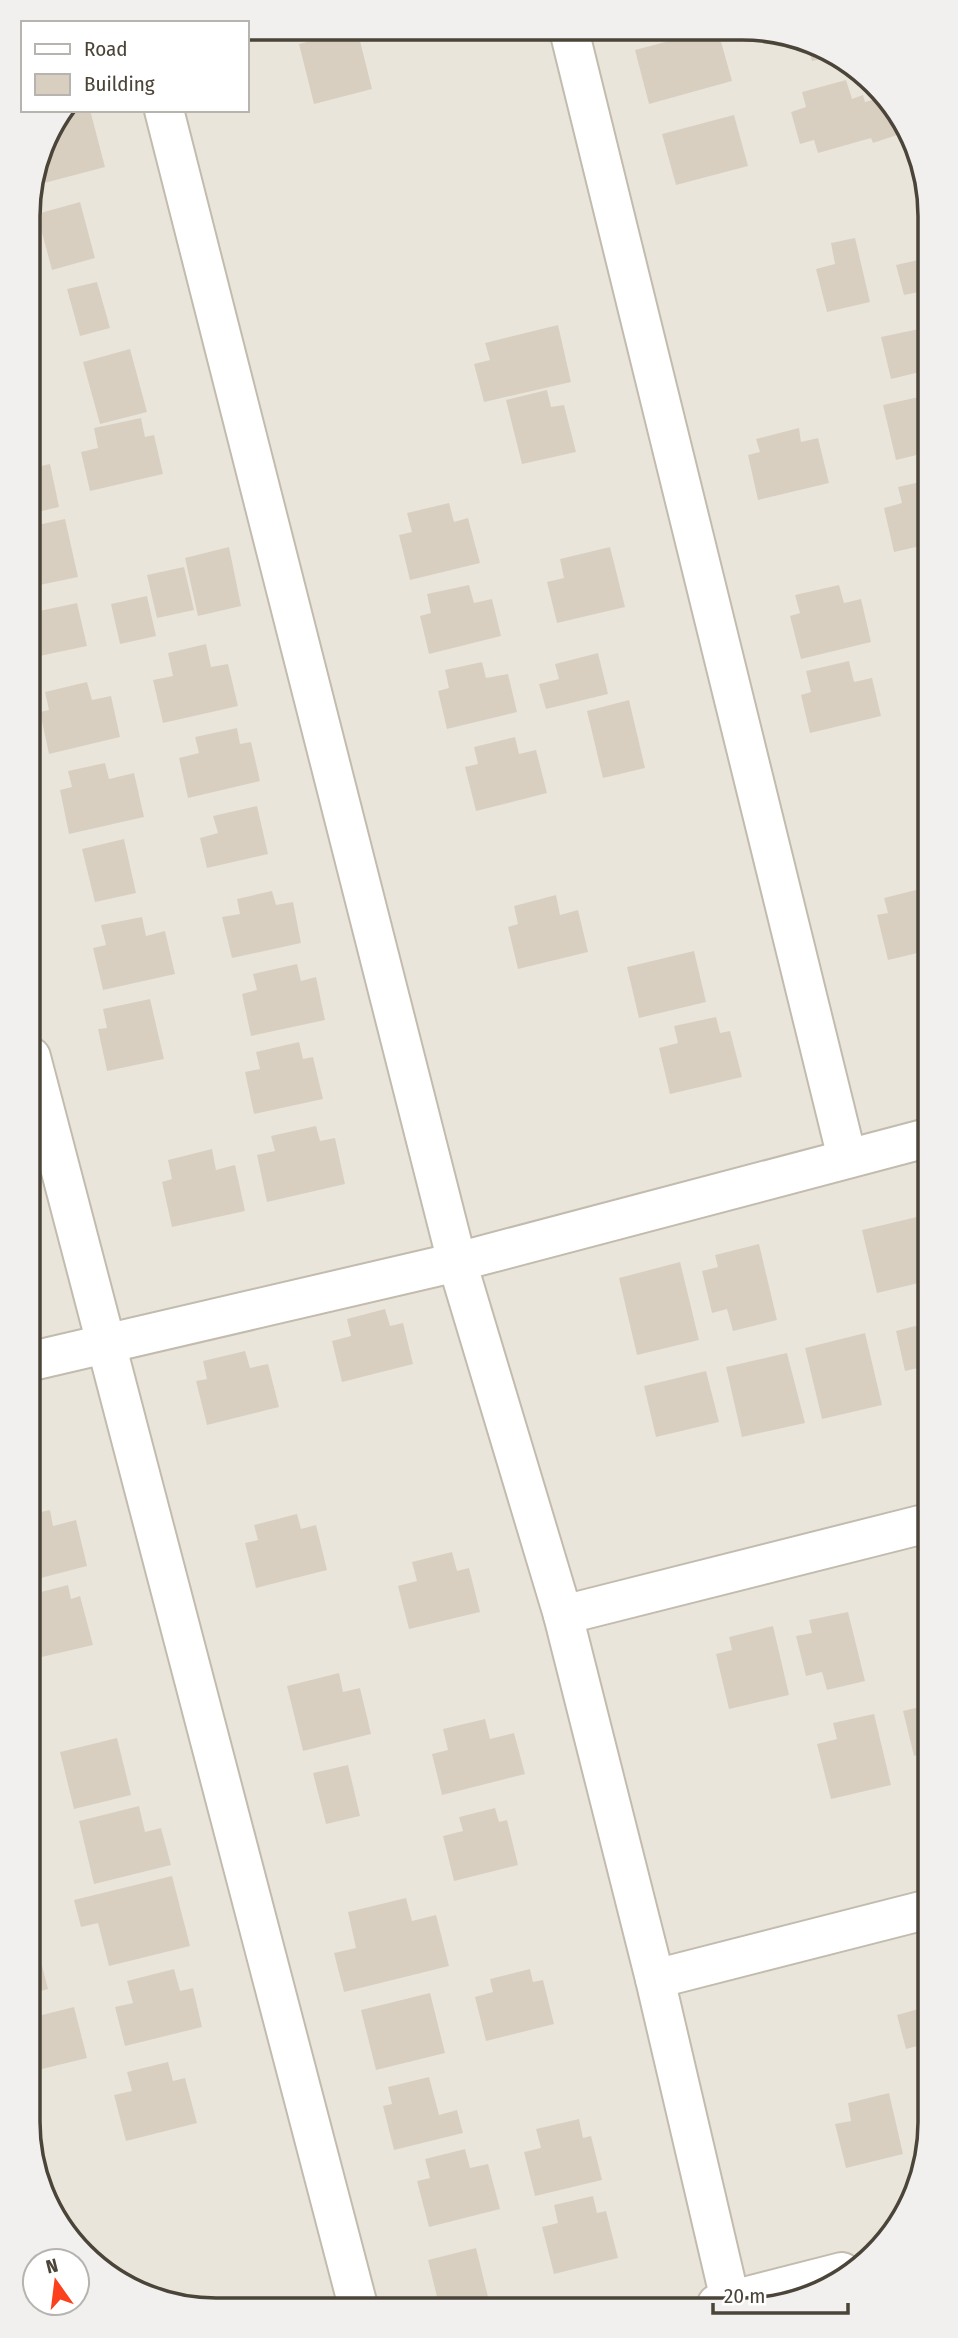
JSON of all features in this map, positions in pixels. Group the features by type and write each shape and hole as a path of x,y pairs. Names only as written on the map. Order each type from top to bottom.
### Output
{"street":[{"path":"571,40 847,1158"},
{"path":"165,112 457,1262 563,1615 655,1979 725,2298"},
{"path":"41,1094 356,2298"},
{"path":"40,1360 457,1262 918,1140"},
{"path":"563,1615 917,1526"},
{"path":"655,1979 917,1912"},
{"path":"746,2298 824,2277"}],"shaded area":[{"path":"248,40 742,40 799,50 830,64 849,77 881,109 894,128 912,170 918,216 917,2134 912,2168 900,2200 874,2238 830,2274 788,2292 742,2298 216,2298 182,2294 138,2280 118,2268 92,2246 64,2210 46,2168 40,2122 41,204 50,159 58,138 75,112 248,112"}],"building":[{"path":"314,40 360,40 372,89 314,104 299,44"},
{"path":"673,40 721,40 732,81 649,104 635,50"},
{"path":"846,80 852,99 863,95 865,102 873,100 897,135 873,143 871,138 818,153 814,140 800,144 791,112 806,107 802,92"},
{"path":"75,112 91,112 105,167 44,183 58,138"},
{"path":"734,115 748,166 676,185 662,134"},
{"path":"80,202 95,258 52,270 41,229 41,213"},
{"path":"855,238 870,302 827,312 816,269 835,264 831,243"},
{"path":"918,260 918,292 904,295 896,265"},
{"path":"97,282 110,328 80,336 67,289"},
{"path":"558,325 571,382 484,402 474,364 490,360 485,343"},
{"path":"918,329 918,372 891,379 881,337"},
{"path":"130,349 147,412 100,424 83,362"},
{"path":"547,390 551,407 564,405 576,452 522,464 506,400"},
{"path":"918,397 918,455 896,460 883,405"},
{"path":"141,418 145,437 154,435 163,474 90,491 81,452 98,448 94,428"},
{"path":"799,428 801,442 818,438 829,483 758,500 748,455 760,452 756,439"},
{"path":"50,464 59,507 41,511 41,466"},
{"path":"918,483 918,547 894,552 884,508 902,503 898,487"},
{"path":"449,503 454,522 468,518 480,563 410,580 399,535 412,532 407,513"},
{"path":"65,519 78,577 41,585 41,524"},
{"path":"229,547 241,606 198,616 185,558"},
{"path":"610,547 625,607 557,623 547,582 564,578 560,559"},
{"path":"184,567 194,610 157,618 147,575"},
{"path":"469,585 474,603 492,599 501,636 429,654 420,616 431,613 427,594"},
{"path":"839,585 844,603 861,599 871,642 801,659 790,616 800,613 795,595"},
{"path":"147,596 156,636 120,644 111,604"},
{"path":"77,603 87,646 41,656 41,611"},
{"path":"206,644 211,667 228,664 238,706 163,723 153,680 173,676 168,653"},
{"path":"598,653 608,694 546,709 539,684 559,679 555,664"},
{"path":"849,661 854,682 872,678 881,716 810,733 801,695 811,692 806,671"},
{"path":"482,662 486,678 508,674 517,712 447,729 438,691 449,688 445,670"},
{"path":"87,682 92,700 111,696 120,737 49,754 41,715 41,712 49,710 45,692"},
{"path":"629,700 645,768 603,778 587,711"},
{"path":"237,728 240,744 251,742 260,781 188,798 179,758 199,753 195,737"},
{"path":"515,737 519,754 536,750 547,793 476,811 465,767 478,764 474,747"},
{"path":"105,763 109,779 134,773 144,817 69,834 60,790 72,787 68,771"},
{"path":"257,806 268,854 207,868 200,838 218,833 213,816"},
{"path":"124,839 136,893 95,902 82,849"},
{"path":"918,890 918,953 888,960 877,915 888,913 884,898"},
{"path":"272,891 276,905 293,902 301,943 232,958 222,917 240,914 237,899"},
{"path":"556,895 560,915 578,910 588,952 518,969 508,927 518,924 514,906"},
{"path":"142,917 146,936 165,931 175,974 103,990 93,948 106,945 101,925"},
{"path":"694,951 706,1002 639,1018 627,967"},
{"path":"297,964 301,981 316,977 325,1020 251,1036 242,994 257,990 253,974"},
{"path":"150,999 164,1059 107,1071 98,1029 107,1028 103,1009"},
{"path":"716,1017 720,1033 730,1031 742,1077 670,1094 659,1048 678,1043 674,1026"},
{"path":"299,1042 303,1059 313,1057 323,1099 254,1114 245,1072 260,1069 256,1052"},
{"path":"316,1126 320,1141 335,1138 345,1184 267,1202 257,1155 275,1151 271,1136"},
{"path":"212,1149 216,1170 235,1165 245,1211 172,1227 162,1182 172,1179 168,1160"},
{"path":"917,1217 917,1283 877,1293 862,1230"},
{"path":"759,1244 777,1320 733,1331 727,1309 712,1313 702,1271 718,1267 715,1255"},
{"path":"680,1262 699,1340 637,1355 619,1278"},
{"path":"385,1309 390,1326 403,1323 413,1364 342,1382 332,1341 351,1336 347,1319"},
{"path":"917,1325 917,1368 905,1371 896,1331"},
{"path":"865,1333 882,1405 822,1419 805,1348"},
{"path":"245,1351 250,1368 268,1364 279,1407 207,1425 196,1381 207,1379 203,1361"},
{"path":"787,1353 805,1423 742,1437 726,1367"},
{"path":"706,1371 719,1422 656,1437 644,1386"},
{"path":"50,1510 53,1526 76,1520 87,1566 40,1578 40,1512"},
{"path":"297,1514 301,1529 316,1525 327,1570 256,1588 245,1543 258,1540 254,1525"},
{"path":"452,1552 457,1571 469,1568 480,1612 409,1629 398,1586 417,1581 412,1562"},
{"path":"68,1585 71,1599 80,1596 93,1645 40,1657 40,1592"},
{"path":"848,1612 865,1681 827,1690 822,1672 806,1676 796,1636 812,1633 809,1620"},
{"path":"773,1626 789,1695 729,1709 716,1654 732,1650 729,1637"},
{"path":"339,1673 343,1692 360,1688 371,1734 303,1751 287,1686"},
{"path":"917,1708 917,1755 914,1756 903,1711"},
{"path":"874,1714 891,1785 831,1799 817,1744 837,1739 833,1723"},
{"path":"485,1719 490,1739 514,1733 525,1774 442,1795 432,1754 448,1750 443,1729"},
{"path":"117,1738 131,1795 74,1809 60,1752"},
{"path":"348,1765 360,1816 326,1824 313,1773"},
{"path":"139,1806 145,1832 161,1828 171,1865 94,1884 79,1821"},
{"path":"495,1808 499,1822 507,1820 518,1865 454,1881 443,1836 463,1831 459,1817"},
{"path":"172,1876 190,1946 109,1966 98,1923 81,1927 74,1900"},
{"path":"406,1898 412,1921 436,1915 449,1966 344,1992 334,1953 356,1948 348,1912"},
{"path":"40,1958 48,1989 40,1991"},
{"path":"174,1969 180,1991 193,1988 202,2027 125,2046 115,2007 133,2003 127,1981"},
{"path":"530,1969 533,1982 543,1980 554,2024 486,2041 475,1997 493,1992 490,1979"},
{"path":"430,1993 445,2053 376,2070 361,2010"},
{"path":"74,2007 87,2058 40,2070 40,2015"},
{"path":"917,2009 917,2046 906,2049 897,2015"},
{"path":"168,2062 173,2081 185,2078 197,2123 126,2141 114,2095 132,2091 127,2072"},
{"path":"429,2077 439,2115 457,2110 463,2133 394,2150 383,2106 392,2104 388,2087"},
{"path":"889,2093 903,2154 846,2168 835,2124 851,2121 848,2103"},
{"path":"579,2119 583,2138 591,2136 602,2180 535,2196 524,2152 541,2148 536,2129"},
{"path":"465,2149 470,2168 488,2164 500,2209 429,2227 417,2181 430,2178 425,2159"},
{"path":"593,2196 597,2213 606,2211 618,2258 554,2274 542,2227 558,2223 554,2205"},
{"path":"476,2248 488,2298 437,2298 428,2260"}]}
